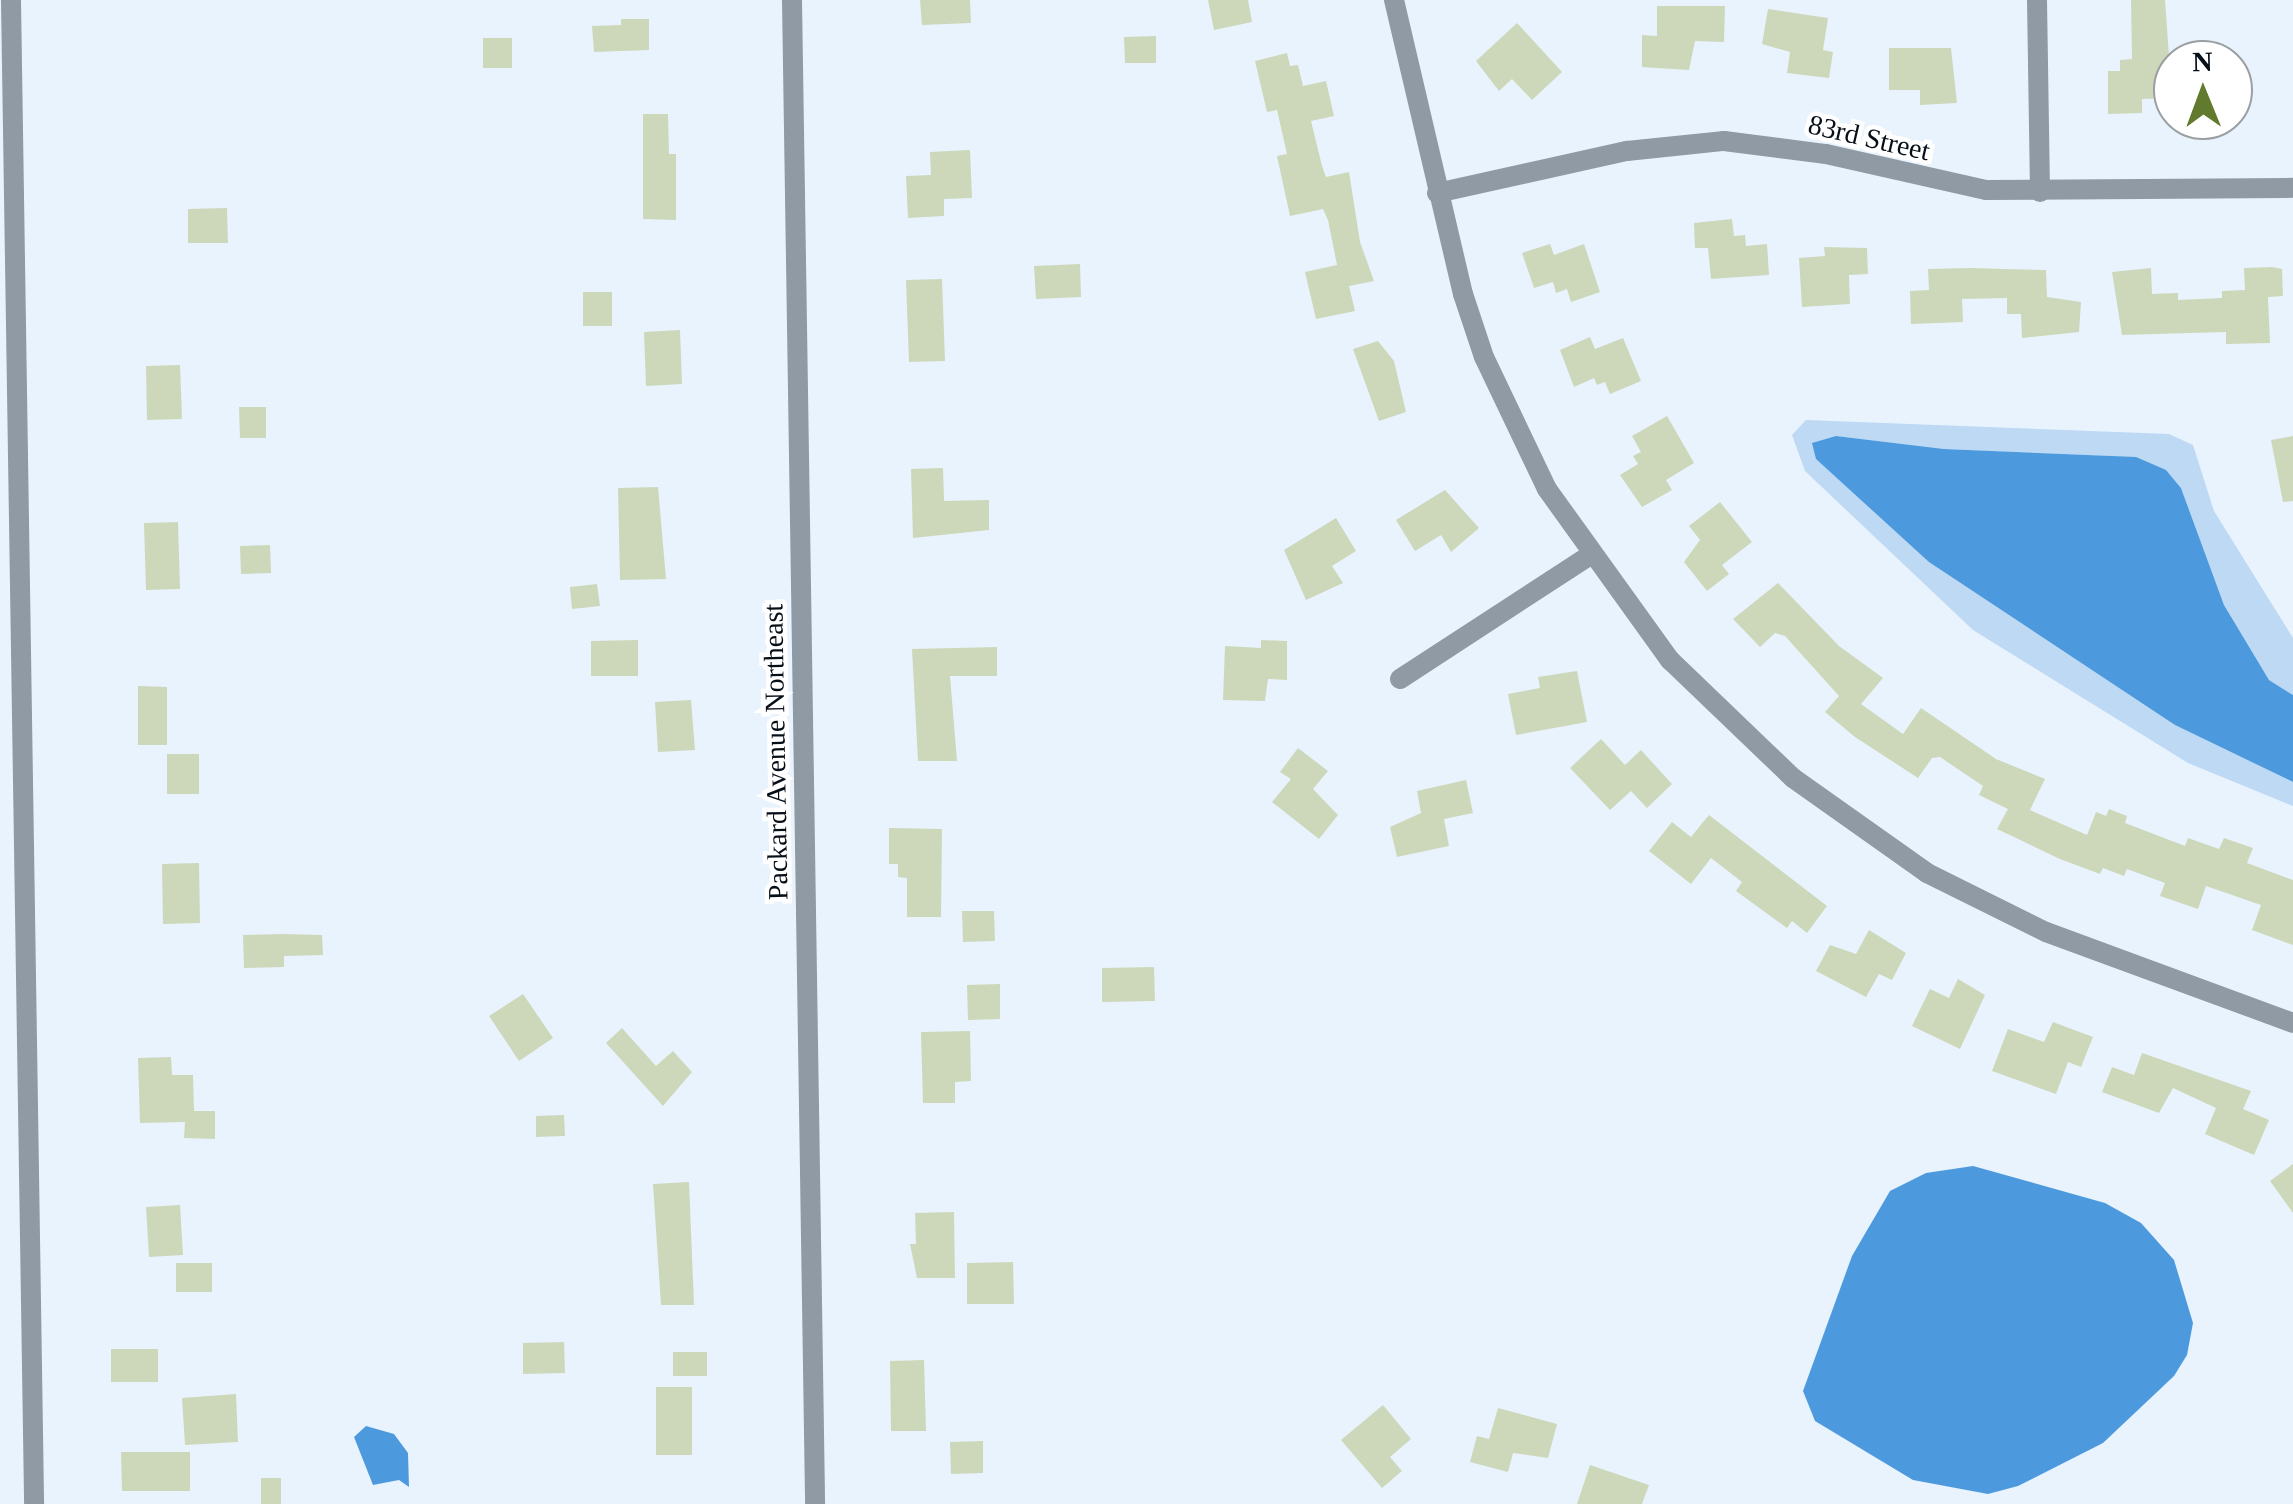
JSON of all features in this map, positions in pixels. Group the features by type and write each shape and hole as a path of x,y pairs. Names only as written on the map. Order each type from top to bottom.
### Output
{"street":[{"path":"11,0 10,362 34,1504"},
{"name":"Packard Avenue Northeast","path":"792,0 816,1504"},
{"path":"1394,0 1437,193 1484,357 1547,488 1590,555 1712,705 1859,830 2046,932 2293,1023"},
{"path":"2037,0 2040,192"},
{"name":"83rd Street","path":"1437,193 1642,149 1724,141 1826,154 1938,182 2040,192 2293,188"},
{"path":"1400,679 1590,555"}],"shaded area":[{"path":"1806,420 2169,434 2193,445 2214,511 2293,638 2293,695 2269,680 2224,605 2181,488 2166,470 2108,456 1944,449 1836,436 1816,459 1897,530 2175,725 2293,782 2293,806 2188,763 1973,630 1805,471 1792,435"}],"water":[{"path":"1836,436 1944,449 2136,457 2166,470 2181,488 2224,605 2269,680 2293,695 2293,782 2175,725 1929,562 1816,459 1812,443"},
{"path":"1973,1166 2105,1203 2141,1223 2174,1260 2193,1323 2187,1355 2174,1376 2103,1443 2018,1486 1988,1494 1913,1480 1815,1421 1803,1391 1852,1256 1890,1191 1926,1173"},
{"path":"366,1426 394,1434 408,1453 409,1487 399,1480 373,1485 354,1437"}],"building":[{"path":"920,0 970,0 971,23 922,25"},
{"path":"1208,0 1248,0 1252,22 1214,30"},
{"path":"2131,0 2165,0 2168,40 2153,40 2153,99 2142,99 2142,113 2108,114 2108,71 2120,71 2120,60 2132,59"},
{"path":"1657,6 1725,6 1724,42 1695,41 1689,70 1642,67 1642,35 1657,36"},
{"path":"1768,9 1828,18 1823,50 1833,52 1829,78 1787,73 1790,52 1762,44"},
{"path":"621,19 649,19 649,50 594,52 592,26 621,25"},
{"path":"1517,23 1562,72 1532,100 1512,79 1499,91 1476,61"},
{"path":"1156,36 1156,63 1125,63 1124,37"},
{"path":"483,38 512,38 512,68 483,68"},
{"path":"1889,48 1951,48 1957,103 1920,105 1920,90 1889,90"},
{"path":"1287,53 1290,66 1298,65 1303,86 1326,81 1334,116 1311,121 1326,177 1349,172 1360,242 1374,281 1349,286 1355,311 1316,319 1305,272 1337,265 1328,220 1323,209 1290,216 1277,156 1287,154 1277,110 1267,112 1255,61"},
{"path":"643,114 668,114 669,154 676,154 676,220 643,219"},
{"path":"970,150 972,198 944,199 944,216 908,218 906,176 931,175 930,152"},
{"path":"227,208 228,243 188,243 188,209"},
{"path":"1732,219 1734,236 1745,235 1746,246 1767,244 1769,275 1711,279 1708,248 1695,248 1694,223"},
{"path":"1550,244 1554,255 1584,244 1600,292 1571,302 1567,289 1556,293 1553,282 1534,288 1522,253"},
{"path":"1824,247 1867,248 1868,274 1849,275 1850,304 1802,307 1799,258 1825,256"},
{"path":"1080,264 1081,297 1036,299 1034,266"},
{"path":"2151,268 2152,294 2178,293 2178,300 2222,298 2222,291 2245,290 2244,268 2282,269 2283,296 2268,297 2270,343 2226,344 2226,332 2122,335 2112,272"},
{"path":"1928,269 2046,270 2047,297 2081,302 2079,332 2022,338 2021,314 2007,314 2007,298 1962,299 1963,322 1911,324 1910,291 1929,290"},
{"path":"942,279 945,361 909,362 906,280"},
{"path":"583,292 612,292 612,326 583,326"},
{"path":"680,330 682,384 646,386 644,332"},
{"path":"1590,337 1595,349 1623,338 1641,381 1610,394 1605,382 1597,385 1594,378 1574,387 1560,350"},
{"path":"1378,341 1394,361 1406,412 1379,421 1353,349"},
{"path":"180,365 182,419 147,420 146,366"},
{"path":"239,407 266,407 266,438 240,438"},
{"path":"1667,416 1694,463 1666,480 1672,490 1642,507 1620,475 1638,464 1633,456 1641,452 1632,436"},
{"path":"2293,436 2293,501 2283,502 2271,440"},
{"path":"943,468 944,501 989,500 989,530 913,538 911,469"},
{"path":"658,487 666,579 620,580 618,488"},
{"path":"1445,490 1479,528 1451,552 1441,535 1415,551 1396,520"},
{"path":"1720,502 1752,542 1722,565 1729,574 1707,591 1684,562 1700,540 1689,526"},
{"path":"1336,518 1356,551 1332,566 1343,583 1306,600 1284,550"},
{"path":"178,522 180,589 146,590 144,523"},
{"path":"270,545 271,573 241,574 240,546"},
{"path":"1778,583 1839,646 1883,678 1861,704 1903,734 1921,708 1996,759 2045,779 2030,810 2087,835 2096,812 2106,816 2109,809 2127,816 2125,823 2185,846 2188,838 2219,849 2224,838 2253,848 2247,863 2293,880 2293,945 2252,930 2261,905 2206,886 2198,909 2160,896 2165,883 2127,869 2124,876 2103,868 2100,874 2060,859 1997,829 2008,809 1979,795 1983,786 1940,757 1932,758 1918,778 1855,737 1825,712 1839,696 1785,636 1775,633 1760,647 1733,619"},
{"path":"597,584 600,606 572,609 570,587"},
{"path":"638,640 638,676 591,676 591,641"},
{"path":"1261,640 1287,641 1287,680 1268,679 1265,701 1223,700 1225,646 1261,648"},
{"path":"997,647 997,676 950,676 957,761 918,761 912,649"},
{"path":"1577,671 1587,722 1516,735 1508,694 1540,688 1538,677"},
{"path":"138,686 167,687 167,745 138,745"},
{"path":"691,700 695,750 658,752 655,702"},
{"path":"1601,739 1625,765 1641,750 1672,784 1647,808 1631,791 1610,810 1570,768"},
{"path":"1298,748 1328,771 1313,789 1338,815 1319,839 1272,802 1291,779 1280,772"},
{"path":"167,754 199,754 199,794 167,794"},
{"path":"1466,780 1473,813 1444,819 1449,846 1397,857 1390,827 1421,813 1417,791"},
{"path":"1709,815 1827,906 1807,933 1792,921 1787,928 1736,891 1742,882 1711,858 1691,884 1649,851 1672,822 1691,837"},
{"path":"889,828 942,829 941,917 907,917 907,878 898,877 898,864 889,864"},
{"path":"199,863 200,923 163,924 162,864"},
{"path":"962,911 994,911 995,941 963,942"},
{"path":"1869,930 1906,953 1892,980 1879,974 1866,997 1816,971 1830,945 1856,954"},
{"path":"243,935 322,935 323,955 284,956 284,967 244,968"},
{"path":"1154,967 1155,1001 1102,1002 1102,968"},
{"path":"1958,979 1985,995 1960,1049 1912,1026 1930,989 1949,998"},
{"path":"1000,984 1000,1019 968,1020 967,985"},
{"path":"523,994 553,1038 519,1061 489,1016"},
{"path":"2053,1022 2093,1037 2081,1067 2068,1062 2056,1094 1992,1071 2008,1029 2044,1042"},
{"path":"622,1028 656,1066 673,1051 692,1072 663,1106 606,1043"},
{"path":"970,1031 971,1081 955,1082 955,1103 923,1103 921,1032"},
{"path":"2142,1053 2251,1091 2243,1109 2269,1120 2254,1155 2205,1134 2216,1108 2173,1088 2159,1113 2102,1092 2112,1067 2134,1075"},
{"path":"171,1057 172,1075 193,1075 194,1111 215,1111 215,1139 184,1138 185,1122 140,1123 138,1058"},
{"path":"564,1115 565,1136 536,1137 536,1116"},
{"path":"2293,1164 2293,1213 2270,1181"},
{"path":"689,1182 694,1305 661,1305 653,1184"},
{"path":"180,1205 183,1255 149,1257 146,1207"},
{"path":"954,1212 955,1278 917,1278 910,1244 916,1244 915,1213"},
{"path":"1013,1262 1014,1304 967,1304 967,1263"},
{"path":"176,1263 212,1263 212,1292 176,1292"},
{"path":"564,1342 565,1373 523,1374 523,1343"},
{"path":"111,1349 158,1349 158,1382 111,1382"},
{"path":"673,1352 707,1352 707,1376 673,1376"},
{"path":"924,1360 926,1431 891,1431 890,1361"},
{"path":"656,1387 692,1387 692,1455 656,1455"},
{"path":"236,1394 238,1442 185,1445 182,1398"},
{"path":"1383,1405 1411,1439 1390,1457 1402,1471 1382,1488 1341,1440"},
{"path":"1498,1408 1557,1424 1548,1458 1513,1453 1508,1472 1470,1462 1477,1436 1489,1439"},
{"path":"983,1441 983,1473 951,1474 950,1442"},
{"path":"121,1452 190,1452 190,1491 122,1491"},
{"path":"1590,1465 1649,1485 1642,1504 1577,1504"},
{"path":"261,1478 281,1478 281,1504 261,1504"}]}
